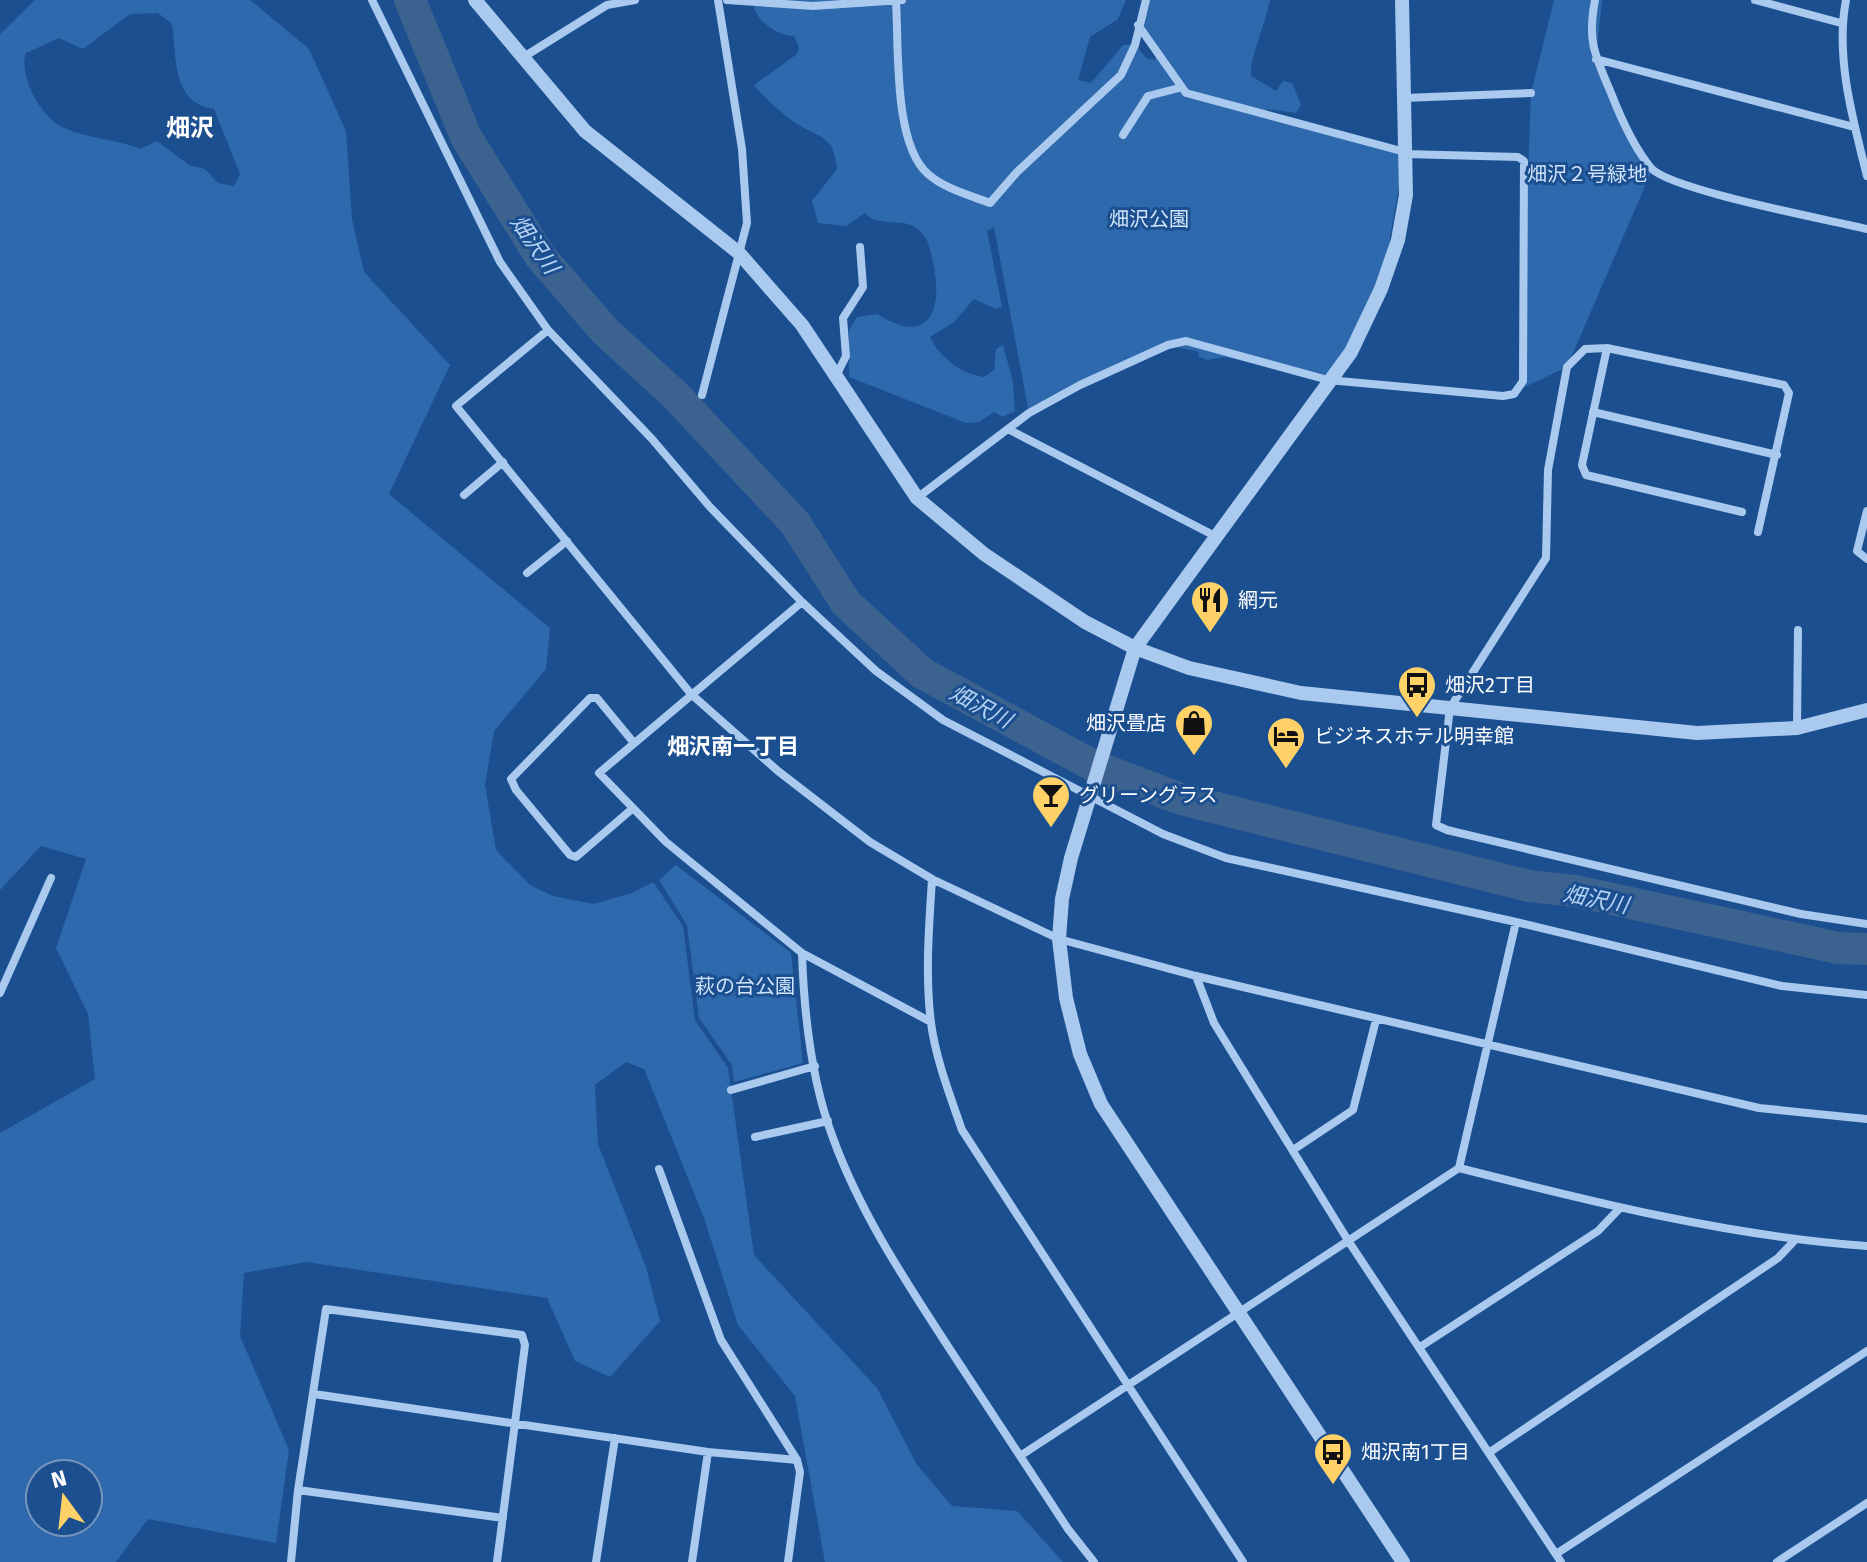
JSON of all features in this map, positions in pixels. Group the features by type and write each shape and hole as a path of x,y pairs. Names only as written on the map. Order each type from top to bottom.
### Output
{"street":[{"path":"372,0 500,262 548,330 652,439 710,507 802,602 876,671 943,720 1163,834 1226,858 1516,922 1782,986 1867,995"},
{"path":"475,0 585,131 739,253 802,325 917,498 984,554 1085,622 1135,648 1189,668 1301,693 1697,733 1797,728 1867,710"},
{"path":"522,58 606,3 635,0"},
{"path":"702,395 747,223 742,149 718,0"},
{"path":"727,0 813,6 899,0 908,147 928,174 945,185 990,203 1027,163 1121,75 1135,45 1146,0"},
{"path":"1402,0 1406,195 1388,271 1351,352 1135,648 1089,795 1062,899 1059,939 1066,998 1080,1054 1101,1104 1403,1562"},
{"path":"1595,0 1589,31 1596,59 1615,103 1652,170 1688,185 1867,229"},
{"path":"1755,0 1841,23"},
{"path":"1846,0 1841,23 1855,129 1867,176"},
{"path":"917,498 1008,429 1080,385 1168,345 1186,341 1328,380 1503,396 1514,394 1523,381 1522,252 1527,171 1524,161 1518,157 1405,153 1201,98 1179,88 1138,25"},
{"path":"1596,59 1855,129 1867,129"},
{"path":"1123,135 1148,96 1179,88"},
{"path":"1404,98 1531,93"},
{"path":"836,376 846,356 843,318 863,287 860,247"},
{"path":"548,330 456,406 691,694 789,780 870,842 932,879 1059,939 1487,1047 1759,1108 1867,1119"},
{"path":"1607,348 1582,465 1586,475 1742,512"},
{"path":"1758,532 1789,393 1784,385 1607,348 1585,349 1567,367 1548,470 1546,558 1450,708 1435,813 1436,825 1801,914 1867,924"},
{"path":"1593,412 1777,455"},
{"path":"1008,429 1215,536"},
{"path":"464,495 503,462"},
{"path":"1867,511 1857,551 1867,559"},
{"path":"527,573 567,541"},
{"path":"802,602 599,773 666,842 802,953 931,1022"},
{"path":"1797,728 1798,630"},
{"path":"632,809 576,857 570,855 516,790 511,779 590,698 597,698 634,743"},
{"path":"0,993 51,878"},
{"path":"932,879 928,951 931,1022 943,1075 962,1130 1243,1562"},
{"path":"1020,1456 1459,1168 1516,922"},
{"path":"802,953 804,1010 815,1066 828,1121 859,1199 898,1269 1020,1456 1094,1562"},
{"path":"1196,976 1214,1023 1349,1242 1558,1558 1867,1351"},
{"path":"1293,1150 1353,1110 1376,1020"},
{"path":"731,1090 815,1066"},
{"path":"755,1137 828,1121"},
{"path":"1459,1168 1620,1208 1794,1241 1867,1246"},
{"path":"659,1169 721,1340 797,1460 800,1472 788,1562"},
{"path":"1420,1347 1598,1231 1620,1208"},
{"path":"1490,1452 1778,1258 1794,1241"},
{"path":"291,1562 298,1490 326,1309 522,1335 525,1345 497,1562"},
{"path":"314,1394 708,1452 797,1460"},
{"path":"596,1562 615,1438"},
{"path":"692,1562 708,1452"},
{"path":"298,1490 503,1518"},
{"path":"1777,1562 1867,1503"}],"green space":[{"path":"35,0 250,0 309,49 346,131 352,219 364,272 450,365 389,494 550,628 546,669 494,731 485,785 496,850 530,885 553,896 594,904 632,893 653,882 683,926 695,1020 728,1068 754,1255 877,1388 917,1465 952,1506 1017,1511 1063,1562 825,1562 795,1396 738,1325 704,1218 644,1069 626,1062 595,1085 598,1144 646,1267 660,1321 610,1377 575,1361 547,1298 306,1262 244,1273 240,1336 289,1450 276,1543 148,1519 116,1562 0,1562 0,1133 95,1079 88,1014 56,948 86,859 41,846 0,890 0,34","holes":["158,13 172,24 176,63 183,88 200,105 214,109 240,174 234,186 218,183 205,169 189,165 157,141 141,149 62,127 39,105 28,83 24,62 26,53 59,38 83,49 130,14"]},
{"name":"畑沢公園","path":"753,0 1126,0 1118,19 1090,37 1078,80 1091,83 1123,45 1135,44 1146,58 1155,60 1157,52 1137,18 1142,0 1270,0 1251,76 1276,91 1283,81 1292,83 1301,105 1296,113 1267,109 1265,116 1405,152 1381,289 1328,380 1225,357 1207,360 1198,356 1199,352 1168,345 1029,413 994,227 987,231 1002,307 996,309 974,299 954,322 930,337 939,352 952,364 984,377 994,370 996,349 1003,345 1013,382 1015,411 1003,417 994,412 979,422 966,423 849,377 849,330 857,317 877,314 908,326 919,325 933,311 936,284 931,253 924,236 908,224 877,220 865,213 846,226 818,223 812,201 837,169 833,150 825,139 787,117 754,85 797,54 799,47 794,36 773,30 761,20"},
{"name":"畑沢２号緑地","path":"1554,0 1602,0 1596,59 1615,103 1652,170 1567,367 1520,389 1531,93"},
{"name":"萩の台公園","path":"676,865 791,953 803,1063 734,1082 732,1065 699,1018 687,925 659,880"}],"waterway":[{"name":"畑沢川","path":"410,0 466,137 540,256 605,331 675,395 795,523 846,603 922,673 1094,766 1181,799 1529,886 1575,891 1838,948 1867,949"}],"place":[{"name":"網元","path":"1210,634"},
{"name":"畑沢2丁目","path":"1417,719"},
{"name":"畑沢畳店","path":"1194,757"},
{"name":"ビジネスホテル明幸館","path":"1286,770"},
{"name":"グリーングラス","path":"1051,829"},
{"name":"畑沢南1丁目","path":"1333,1486"}],"district":[{"name":"畑沢","path":"190,128"},
{"name":"畑沢南一丁目","path":"733,746"}]}
